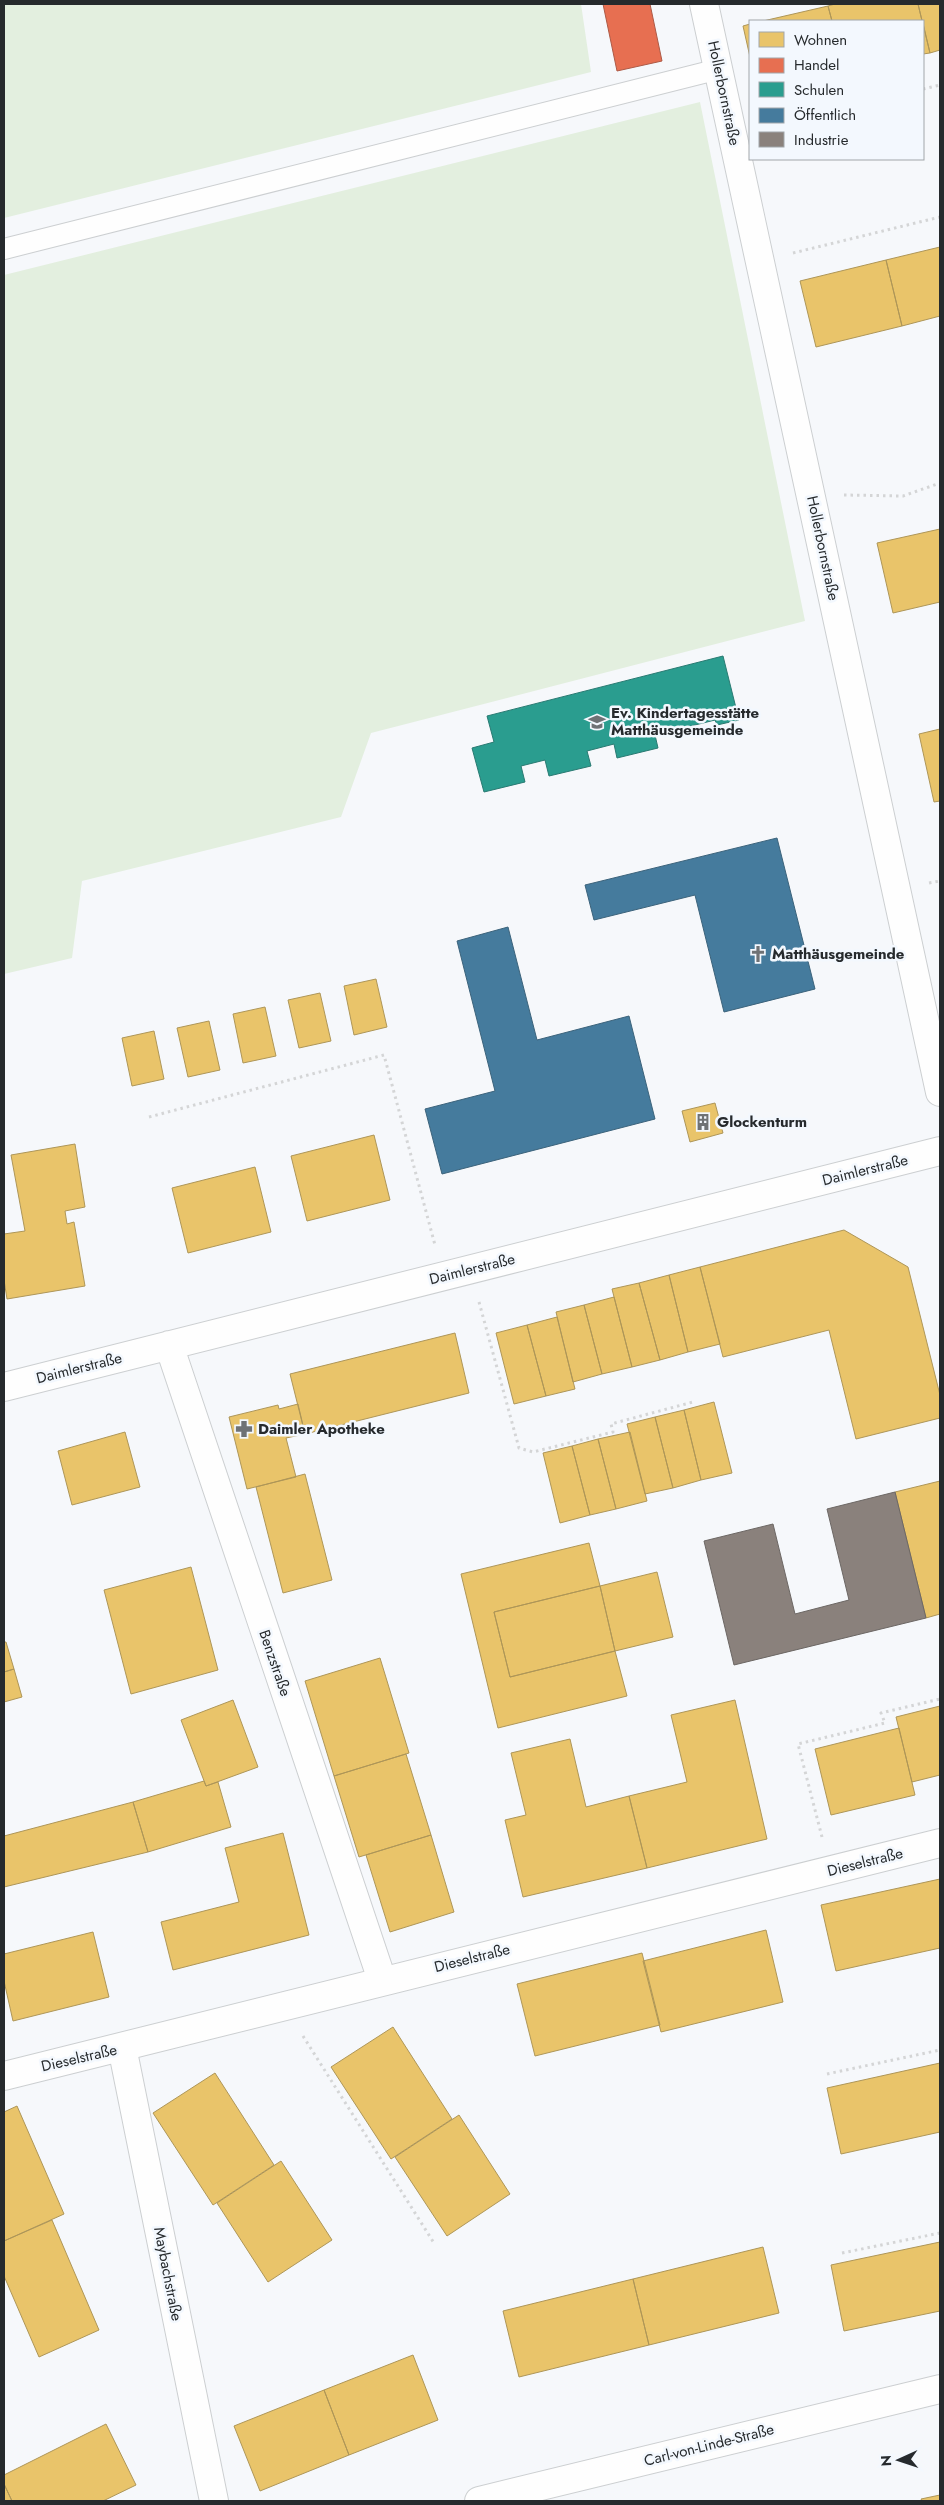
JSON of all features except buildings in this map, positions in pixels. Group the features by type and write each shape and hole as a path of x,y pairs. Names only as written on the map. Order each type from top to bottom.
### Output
{"street":[{"name":"Hollerbornstraße","path":"704,4 940,1092"},
{"name":"Daimlerstraße","path":"4,1387 940,1152"},
{"name":"Benzstraße","path":"169,1346 382,1980"},
{"name":"Dieselstraße","path":"4,2076 122,2048 382,1980 940,1843"},
{"name":"Maybachstraße","path":"122,2048 214,2501"},
{"name":"Carl-von-Linde-Straße","path":"479,2501 940,2389"}],"lane":[{"path":"4,249 719,69"}],"path":[{"path":"924,89 940,85"},
{"path":"760,261 940,217"},
{"path":"811,494 903,496 940,483"},
{"path":"149,1117 384,1055 443,1277"},
{"path":"470,1270 519,1448 533,1452 613,1432 611,1424 693,1402"},
{"path":"831,1870 798,1744 885,1723 881,1713 940,1699"},
{"path":"284,2006 434,2242"},
{"path":"827,2074 940,2050"},
{"path":"842,2253 940,2233"}],"green space":[{"path":"4,4 581,4 591,72 4,218"},
{"path":"700,102 805,621 371,733 341,817 82,881 72,958 4,974 4,275"}],"place":[{"name":"Ev. Kindertagesstätte Matthäusgemeinde","path":"597,722"},
{"name":"Matthäusgemeinde","path":"758,954"},
{"name":"Glockenturm","path":"703,1122"},
{"name":"Daimler Apotheke","path":"244,1429"}]}
